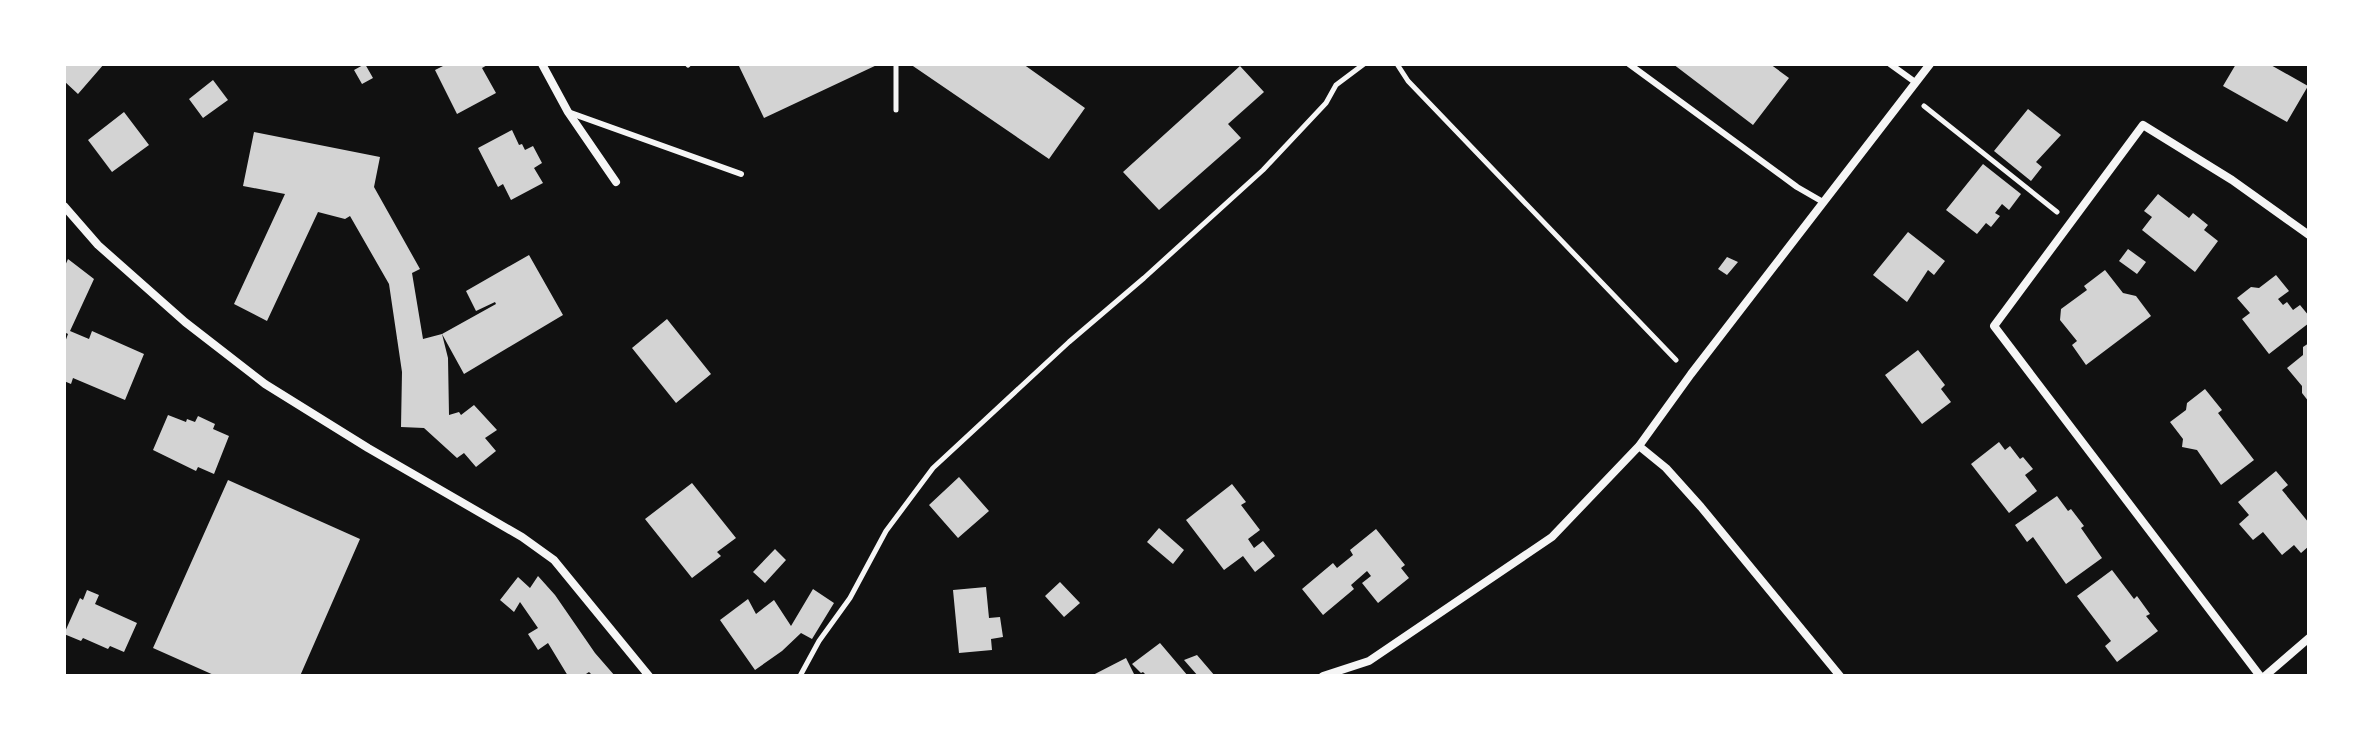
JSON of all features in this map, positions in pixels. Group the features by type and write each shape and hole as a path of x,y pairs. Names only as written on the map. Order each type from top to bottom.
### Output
{"street":[{"path":"542,64 568,112 616,182"},
{"path":"1323,676 1369,661 1552,537 1639,446 1930,64"},
{"path":"2309,235 2232,180 2143,125 1994,326 2262,676 2309,638"},
{"path":"64,206 98,245 185,322 265,384 522,537 554,560 649,676"},
{"path":"1639,446 1666,468 1701,507 1840,676"}],"lane":[{"path":"1629,64 1797,187 1823,202"},
{"path":"1890,64 1915,82"},
{"path":"568,112 741,174"}],"path":[{"path":"896,64 896,110"},
{"path":"800,676 819,641 850,598 886,531 933,468 1263,170 1326,103 1336,85 1364,64"},
{"path":"1397,64 1408,81 1691,374"},
{"path":"1907,92 2070,222"}],"building":[{"path":"64,64 104,64 78,94 64,81"},
{"path":"365,64 373,78 362,84 354,70"},
{"path":"447,64 489,64 482,68 496,93 457,114 435,70"},
{"path":"738,64 879,64 764,118"},
{"path":"910,64 1023,64 1085,108 1049,159"},
{"path":"1673,64 1770,64 1789,78 1753,125"},
{"path":"2236,64 2269,64 2308,86 2287,122 2223,86"},
{"path":"1240,66 1264,92 1228,124 1241,138 1159,210 1123,172"},
{"path":"213,80 228,100 203,118 189,99"},
{"path":"2028,109 2061,135 2036,162 2042,167 2031,181 1994,151"},
{"path":"124,112 149,145 112,172 88,140"},
{"path":"512,130 525,150 533,146 542,163 534,168 543,183 511,200 503,184 498,187 478,148"},
{"path":"254,132 380,157 374,187 420,269 412,273 423,339 442,334 448,358 449,415 459,412 461,415 474,405 497,430 485,438 496,451 476,467 464,453 457,458 424,428 401,427 402,372 389,284 350,216 345,219 318,212 267,321 234,304 285,194 243,186"},
{"path":"1983,164 2021,194 2009,210 2002,204 1995,213 2000,216 1991,227 1986,223 1977,234 1946,210"},
{"path":"2158,194 2189,218 2193,213 2208,225 2204,230 2218,241 2195,272 2142,230 2152,217 2144,211"},
{"path":"1908,232 1945,261 1934,275 1928,270 1907,302 1873,275"},
{"path":"2128,249 2146,262 2137,274 2119,261"},
{"path":"529,255 563,315 464,374 442,334 496,304 476,311 466,291"},
{"path":"1727,257 1738,262 1727,275 1718,269"},
{"path":"68,259 94,279 70,331 89,339 92,331 144,354 125,400 73,378 71,384 64,381 64,345 68,334 64,332 64,268"},
{"path":"2105,270 2123,293 2136,296 2151,316 2086,365 2072,345 2077,341 2060,320 2061,309 2087,290 2084,286"},
{"path":"2276,275 2289,291 2278,299 2283,305 2287,302 2293,310 2300,305 2309,316 2309,323 2269,354 2242,319 2250,313 2237,298 2251,287 2259,288"},
{"path":"667,319 711,374 676,403 632,348"},
{"path":"2309,343 2309,402 2302,393 2302,386 2287,368 2303,355 2303,347"},
{"path":"1918,350 1945,385 1941,389 1951,402 1922,424 1885,375"},
{"path":"2205,389 2222,410 2218,413 2254,460 2221,485 2197,450 2182,447 2183,439 2170,422"},
{"path":"168,415 186,422 187,419 195,422 198,416 215,424 213,429 229,436 214,474 198,467 196,471 153,450"},
{"path":"1999,442 2005,450 2010,446 2033,469 2025,475 2037,491 2009,513 1971,464"},
{"path":"2276,471 2288,485 2282,490 2309,523 2309,546 2301,553 2294,545 2282,555 2263,532 2253,540 2239,524 2249,515 2238,502"},
{"path":"959,477 989,511 958,538 929,505"},
{"path":"228,480 360,539 300,676 216,676 153,648"},
{"path":"692,483 736,538 717,552 721,556 692,578 645,519"},
{"path":"1232,484 1246,502 1241,505 1260,530 1248,539 1254,548 1263,541 1275,556 1255,572 1243,556 1224,570 1186,520"},
{"path":"2057,496 2084,526 2081,528 2102,558 2066,584 2033,537 2027,542 2015,525"},
{"path":"1159,528 1184,550 1173,564 1147,542"},
{"path":"1376,529 1405,565 1401,568 1409,578 1378,603 1362,583 1371,576 1367,571 1351,585 1354,589 1323,615 1302,589 1333,563 1337,568 1353,555 1350,550"},
{"path":"775,549 786,560 765,583 753,572"},
{"path":"2112,570 2134,599 2137,596 2150,614 2146,616 2158,631 2117,662 2105,646 2111,641 2077,596"},
{"path":"538,576 615,676 593,676 589,672 583,676 568,676 548,643 538,650 528,634 538,628 520,602 514,612 500,600 518,577 530,588"},
{"path":"1060,582 1080,603 1064,617 1045,596"},
{"path":"986,587 989,618 1000,617 1003,637 991,639 992,650 959,653 953,590"},
{"path":"813,589 834,603 812,639 801,633 755,670 720,620 748,599 756,614 774,600 791,626"},
{"path":"87,590 99,595 95,604 137,623 124,652 64,634 80,598 83,600"},
{"path":"1160,643 1188,676 1147,676 1132,664"},
{"path":"1197,655 1215,676 1198,676 1184,660"},
{"path":"1126,658 1135,676 1091,676"}]}
